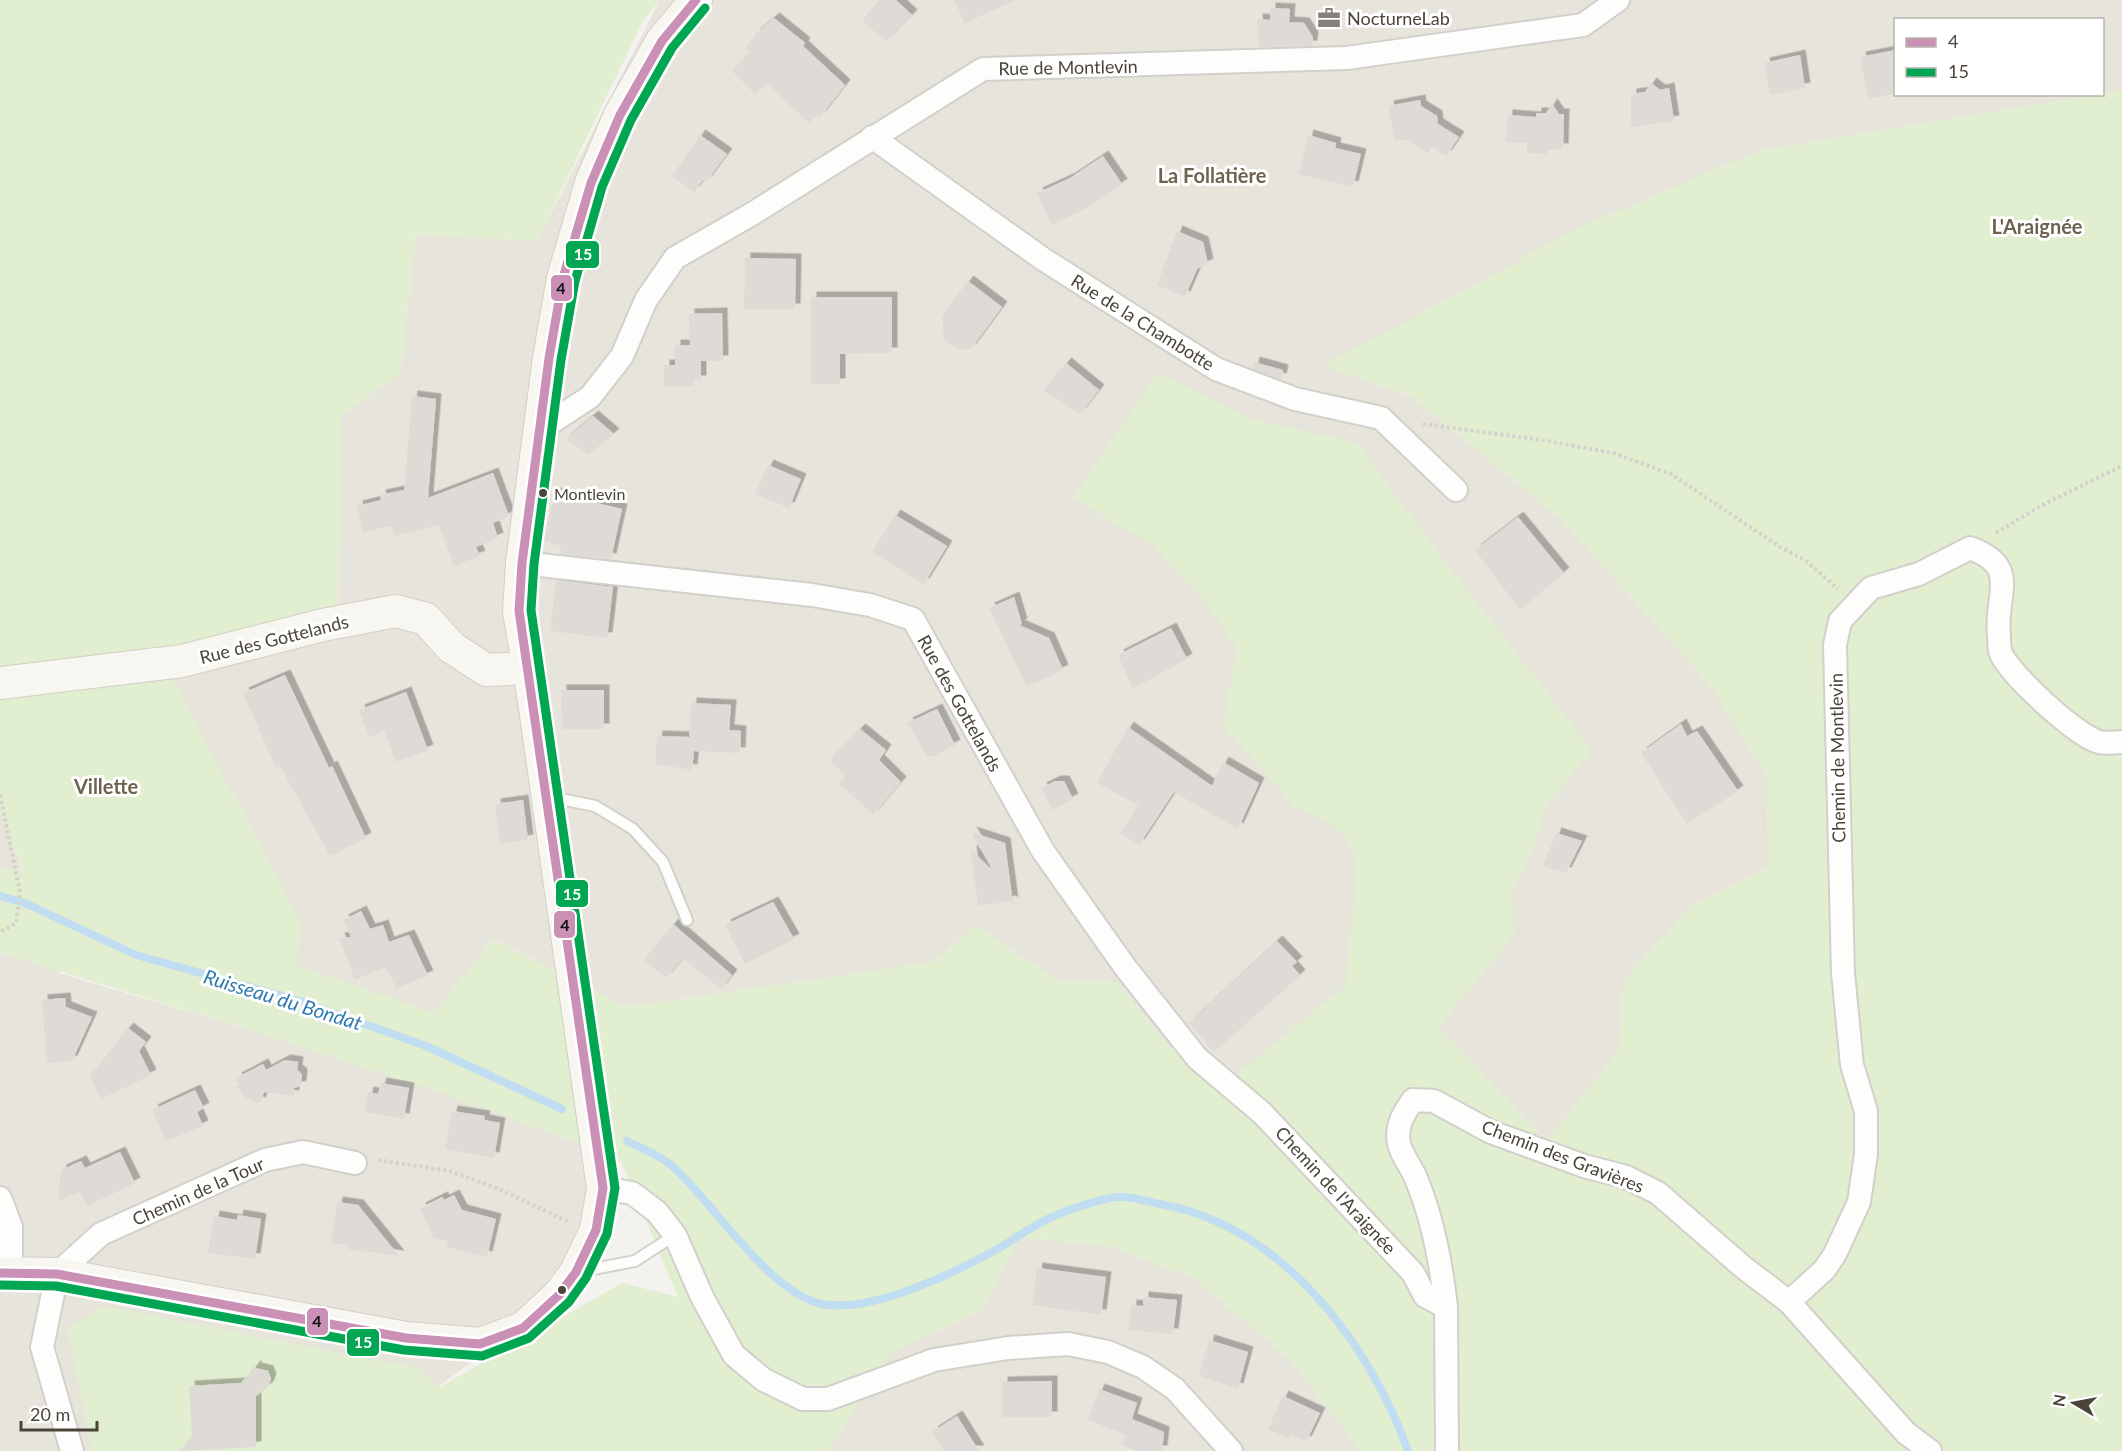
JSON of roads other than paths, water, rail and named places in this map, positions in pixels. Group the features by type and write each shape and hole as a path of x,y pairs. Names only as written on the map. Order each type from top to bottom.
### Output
{"main road":[{"path":"5,1273 57,1274 406,1338 480,1344 522,1328 559,1295 576,1272 596,1230 603,1188 548,796 519,611 522,562 549,358 563,278 591,183 620,115 662,41 696,0"},
{"name":"Rue des Gottelands","path":"0,683 182,661 323,625 396,611 426,619 452,647 486,670 528,668"}],"street":[{"name":"Rue de Montlevin","path":"541,429 590,397 622,356 646,300 675,258 752,214 983,69 1347,58 1583,25 1618,0"},
{"name":"Rue de la Chambotte","path":"872,137 1043,259 1216,369 1295,399 1381,418 1456,490"},
{"name":"Chemin de Montlevin","path":"1789,1302 1824,1270 1835,1254 1859,1202 1866,1154 1866,1111 1852,1065 1843,973 1835,645 1840,621 1871,588 1919,574 1970,548 1996,561 2004,583 1997,619 2001,654 2029,687 2069,726 2100,743 2122,742"},
{"name":"Rue des Gottelands","path":"522,562 812,594 870,605 913,619 1043,851 1125,967"},
{"name":"Chemin de l'Araignée","path":"1125,967 1197,1058 1262,1113 1413,1273 1425,1296 1446,1307"},
{"name":"Chemin des Gravières","path":"1446,1307 1436,1237 1415,1177 1400,1147 1400,1121 1413,1100 1434,1101 1491,1132 1584,1166 1626,1177 1658,1193 1743,1267 1789,1302"},
{"name":"Chemin de la Tour","path":"57,1274 101,1234 265,1160 303,1152 355,1163"},
{"path":"603,1188 632,1193 657,1212 675,1235 702,1297 734,1355 764,1380 803,1399 828,1399 934,1360 1008,1348 1068,1344 1108,1352 1143,1366 1175,1389 1231,1451"},
{"path":"0,1198 11,1227 5,1273"},
{"path":"57,1274 42,1347 72,1451"},
{"path":"1789,1302 1906,1433 1930,1451"},
{"path":"1446,1307 1447,1451"}],"lane":[{"path":"548,796 595,806 633,829 663,862 687,920"},
{"path":"576,1272 634,1261 675,1235"}],"waterway":[{"name":"Ruisseau du Bondat","path":"0,896 25,903 136,955 303,1002 426,1046 562,1109"},
{"name":"Ruisseau du Bondat","path":"627,1141 671,1165 761,1264 801,1296 822,1304 864,1303 913,1289 981,1258 1050,1218 1109,1198 1132,1198 1204,1216 1244,1236 1281,1262 1314,1294 1344,1330 1370,1369 1391,1410 1408,1451"}],"place":[{"name":"NocturneLab","path":"1329,18"},
{"name":"Montlevin","path":"543,493"}],"district":[{"name":"La Follatière","path":"1212,175"},
{"name":"L'Araignée","path":"2037,226"},
{"name":"Villette","path":"106,786"}]}
